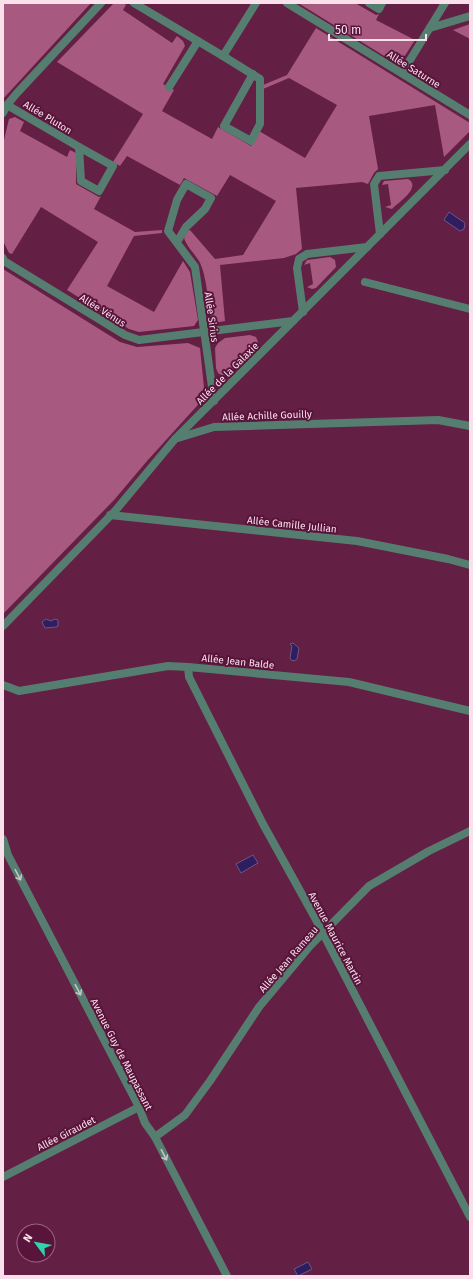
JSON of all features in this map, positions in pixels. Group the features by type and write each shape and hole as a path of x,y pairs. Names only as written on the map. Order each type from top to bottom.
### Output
{"street":[{"path":"3,113 7,104 101,3"},
{"path":"134,3 253,74 260,79 260,124 251,141 224,126 253,74"},
{"path":"223,56 256,3"},
{"name":"Allée Saturne","path":"287,3 470,115"},
{"path":"369,3 379,9 382,3"},
{"path":"402,73 445,3"},
{"path":"430,28 470,16"},
{"path":"169,87 198,41"},
{"name":"Allée Pluton","path":"7,104 79,148 113,166 99,191 81,181 79,148"},
{"name":"Allée de la Galaxie","path":"176,439 470,144"},
{"path":"380,234 374,184 379,176 444,170"},
{"name":"Allée Sirius","path":"176,242 186,227 205,209 211,198 186,184 177,200 168,231 176,242 195,267 214,401"},
{"path":"303,312 297,268 299,259 307,254 367,248"},
{"name":"Allée Vénus","path":"3,258 4,261 124,335 139,340 205,333"},
{"path":"365,282 470,309"},
{"name":"Allée de la Galaxie","path":"205,333 294,321"},
{"name":"Allée Achille Gouilly","path":"176,439 214,427 438,420 470,426"},
{"path":"3,626 110,515 176,439"},
{"name":"Allée Camille Jullian","path":"110,515 357,541 448,559 470,565"},
{"name":"Allée Jean Balde","path":"3,685 19,691 168,666 188,667 349,682 470,711"},
{"name":"Avenue Maurice Martin","path":"188,667 190,677 263,824 323,934 470,1216"},
{"name":"Allée Jean Rameau","path":"155,1137 185,1115 259,1008 310,946 369,886 429,851 470,831"},
{"name":"Avenue Guy de Maupassant","path":"3,839 8,855 139,1107 145,1123 155,1137 227,1276"},
{"name":"Allée Giraudet","path":"3,1177 139,1107"}],"shaded area":[{"path":"3,3 91,3 3,99"},
{"path":"114,3 123,3 126,5 123,10 172,43 177,36 183,41 185,46 163,84 174,90 162,111 212,139 218,127 251,146 259,131 305,158 337,105 289,78 263,89 263,85 287,75 316,28 470,123 470,131 444,157 435,105 369,116 378,169 368,184 362,182 296,188 302,249 296,254 284,258 220,265 225,321 215,323 211,320 206,282 202,267 184,238 187,231 190,230 215,259 243,255 276,201 230,175 217,196 184,178 180,185 127,156 120,166 113,162 143,114 57,62"},
{"path":"298,3 355,3 376,15 379,14 376,20 415,40 399,65"},
{"path":"470,24 470,39 453,30"},
{"path":"15,117 24,122 20,131 67,157 70,150 76,153 76,184 99,197 101,196 94,209 135,232 162,230 162,233 134,236 107,286 154,312 183,261 190,272 198,320 194,326 139,332 129,329 67,290 98,242 41,207 12,254 9,253 3,241 3,144 9,119"},
{"path":"408,179 412,182 412,186 411,190 404,199 392,209 385,207 391,205 388,184 382,185 384,181"},
{"path":"449,212 465,223 464,229 460,231 444,220"},
{"path":"330,257 335,260 336,267 316,288 312,289 307,287 313,284 310,263 304,265 307,260"},
{"path":"3,269 120,342 137,347 188,343 200,348 205,397 114,500 3,614"},
{"path":"250,335 256,337 258,342 255,349 227,375 223,376 218,373 216,368 215,348 218,343 225,338"},
{"path":"46,619 51,621 55,619 58,620 58,626 45,628 42,622"},
{"path":"293,643 299,648 297,659 294,661 290,658 292,646 290,644"},
{"path":"253,855 258,863 241,873 236,864"},
{"path":"308,1262 312,1269 298,1276 294,1269"}]}
